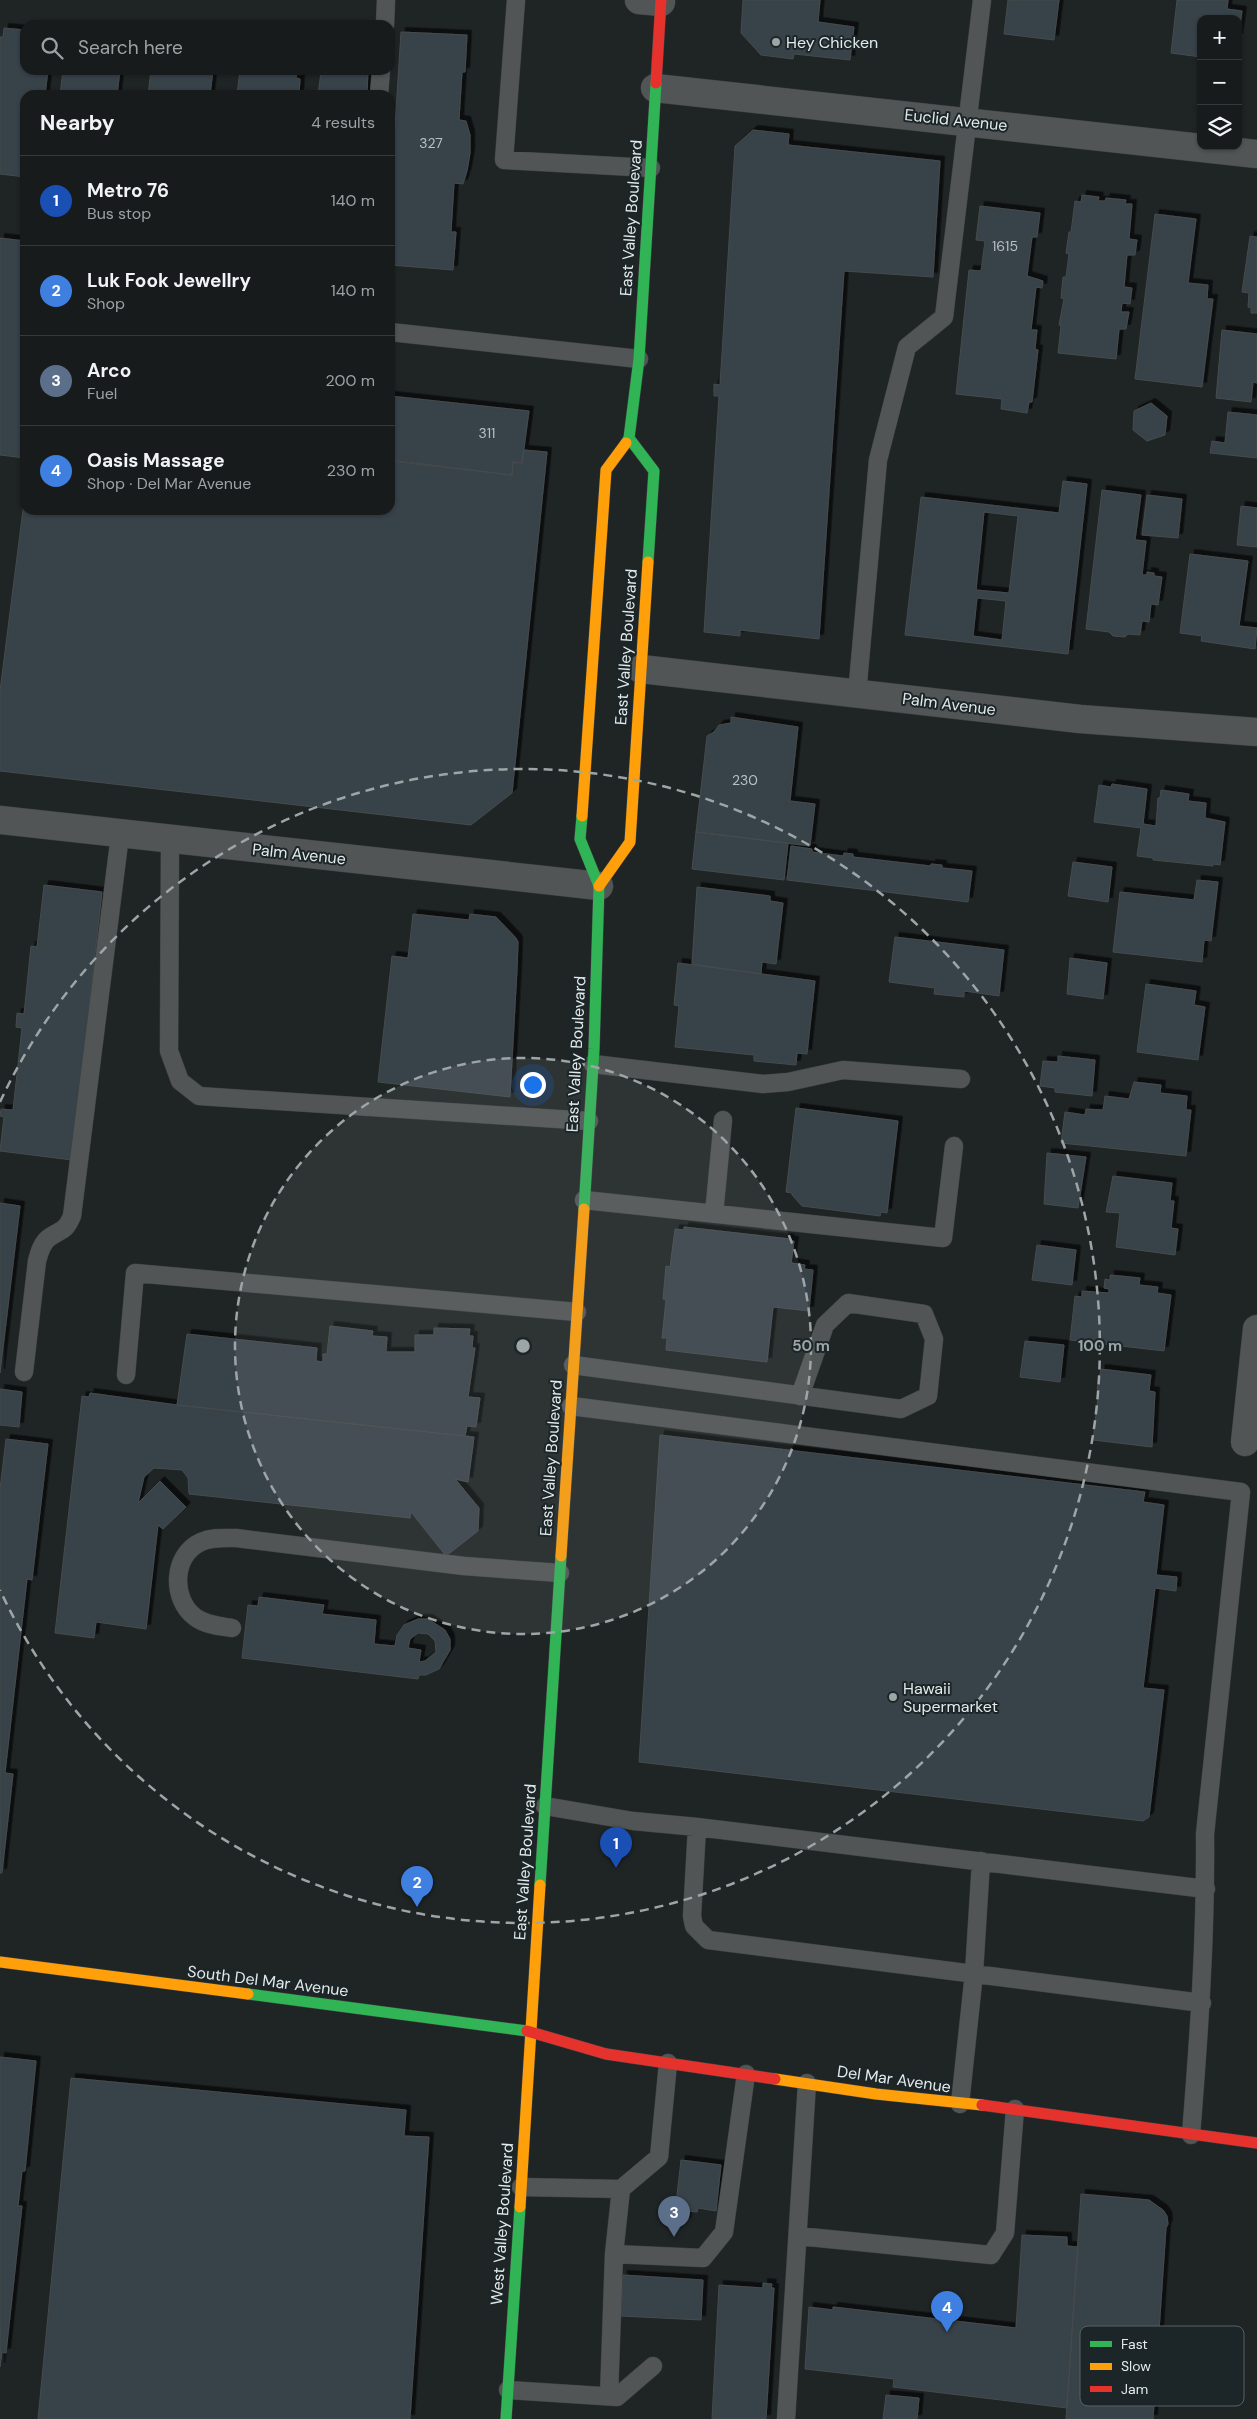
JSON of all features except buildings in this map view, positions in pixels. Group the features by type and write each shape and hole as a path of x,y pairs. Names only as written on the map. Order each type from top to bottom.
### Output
{"main road":[{"name":"East Valley Boulevard","path":"531,2031 593,1064 599,886 580,839 592,645 606,470 629,438 639,358 655,88 654,0"},
{"name":"East Valley Boulevard","path":"599,886 630,842 654,471 629,438"},
{"name":"South Del Mar Avenue","path":"0,1962 531,2031"},
{"name":"Del Mar Avenue","path":"531,2031 606,2054 960,2104 1257,2143"},
{"name":"West Valley Boulevard","path":"506,2419 531,2031"}],"street":[{"name":"Euclid Avenue","path":"655,88 1257,154"},
{"name":"Palm Avenue","path":"641,669 1080,719 1257,732"},
{"name":"Palm Avenue","path":"0,820 120,835 599,886"},
{"path":"1245,1442 1257,1329"}],"lane":[{"path":"385,20 386,0"},
{"path":"516,0 504,160 651,168"},
{"path":"858,694 878,460 907,347 944,317 982,0"},
{"path":"379,90 381,75"},
{"path":"395,333 639,358"},
{"path":"24,1372 39,1254 48,1238 67,1228 72,1216 120,835"},
{"path":"170,840 169,1051 180,1081 198,1096 589,1121"},
{"path":"593,1064 763,1084 788,1082 844,1070 961,1079"},
{"path":"714,1214 723,1120"},
{"path":"584,1200 943,1238 954,1146"},
{"path":"126,1375 135,1273 577,1312"},
{"path":"573,1365 800,1396 901,1409 928,1396 934,1339 924,1314 848,1303 825,1326 800,1396"},
{"path":"571,1406 1241,1492 1204,1834 1206,1889 1202,2003 1191,2135"},
{"path":"232,1628 215,1626 194,1617 178,1596 178,1573 186,1555 200,1542 216,1538 236,1538 464,1566 560,1573"},
{"path":"545,1806 633,1821 697,1827 1206,1889"},
{"path":"697,1827 692,1916 694,1926 708,1940 1202,2003"},
{"path":"960,2104 974,1973 981,1861"},
{"path":"521,2187 621,2189 659,2157 668,2063"},
{"path":"614,2254 703,2258 724,2232 746,2074"},
{"path":"786,2419 807,2083"},
{"path":"798,2236 991,2255 1006,2233 1015,2110"},
{"path":"608,2396 614,2254 621,2189"},
{"path":"508,2390 617,2397 653,2366"}],"traffic: fast":[{"path":"626,443 629,438 639,359 656,83"},
{"path":"629,438 654,471 648,562"},
{"path":"582,816 580,839 599,886 594,1049 584,1209"},
{"path":"540,1885 561,1556"},
{"path":"248,1994 527,2031"},
{"path":"506,2419 520,2207"}],"traffic: slow":[{"path":"582,816 606,470 626,443"},
{"path":"599,886 630,842 648,562"},
{"path":"561,1556 584,1209"},
{"path":"520,2207 540,1885"},
{"path":"0,1962 248,1994"},
{"path":"775,2079 876,2094 982,2105"}],"traffic: jam":[{"path":"656,83 661,0"},
{"path":"527,2031 606,2054 775,2079"},
{"path":"982,2105 1257,2143"}],"place":[{"name":"Hey Chicken","path":"776,42"},
{"name":"Hawaii Supermarket","path":"893,1697"},
{"name":"Metro 76","path":"616,1868"},
{"name":"Luk Fook Jewellry","path":"417,1907"},
{"name":"Arco","path":"674,2237"},
{"name":"Oasis Massage","path":"947,2332"}]}
